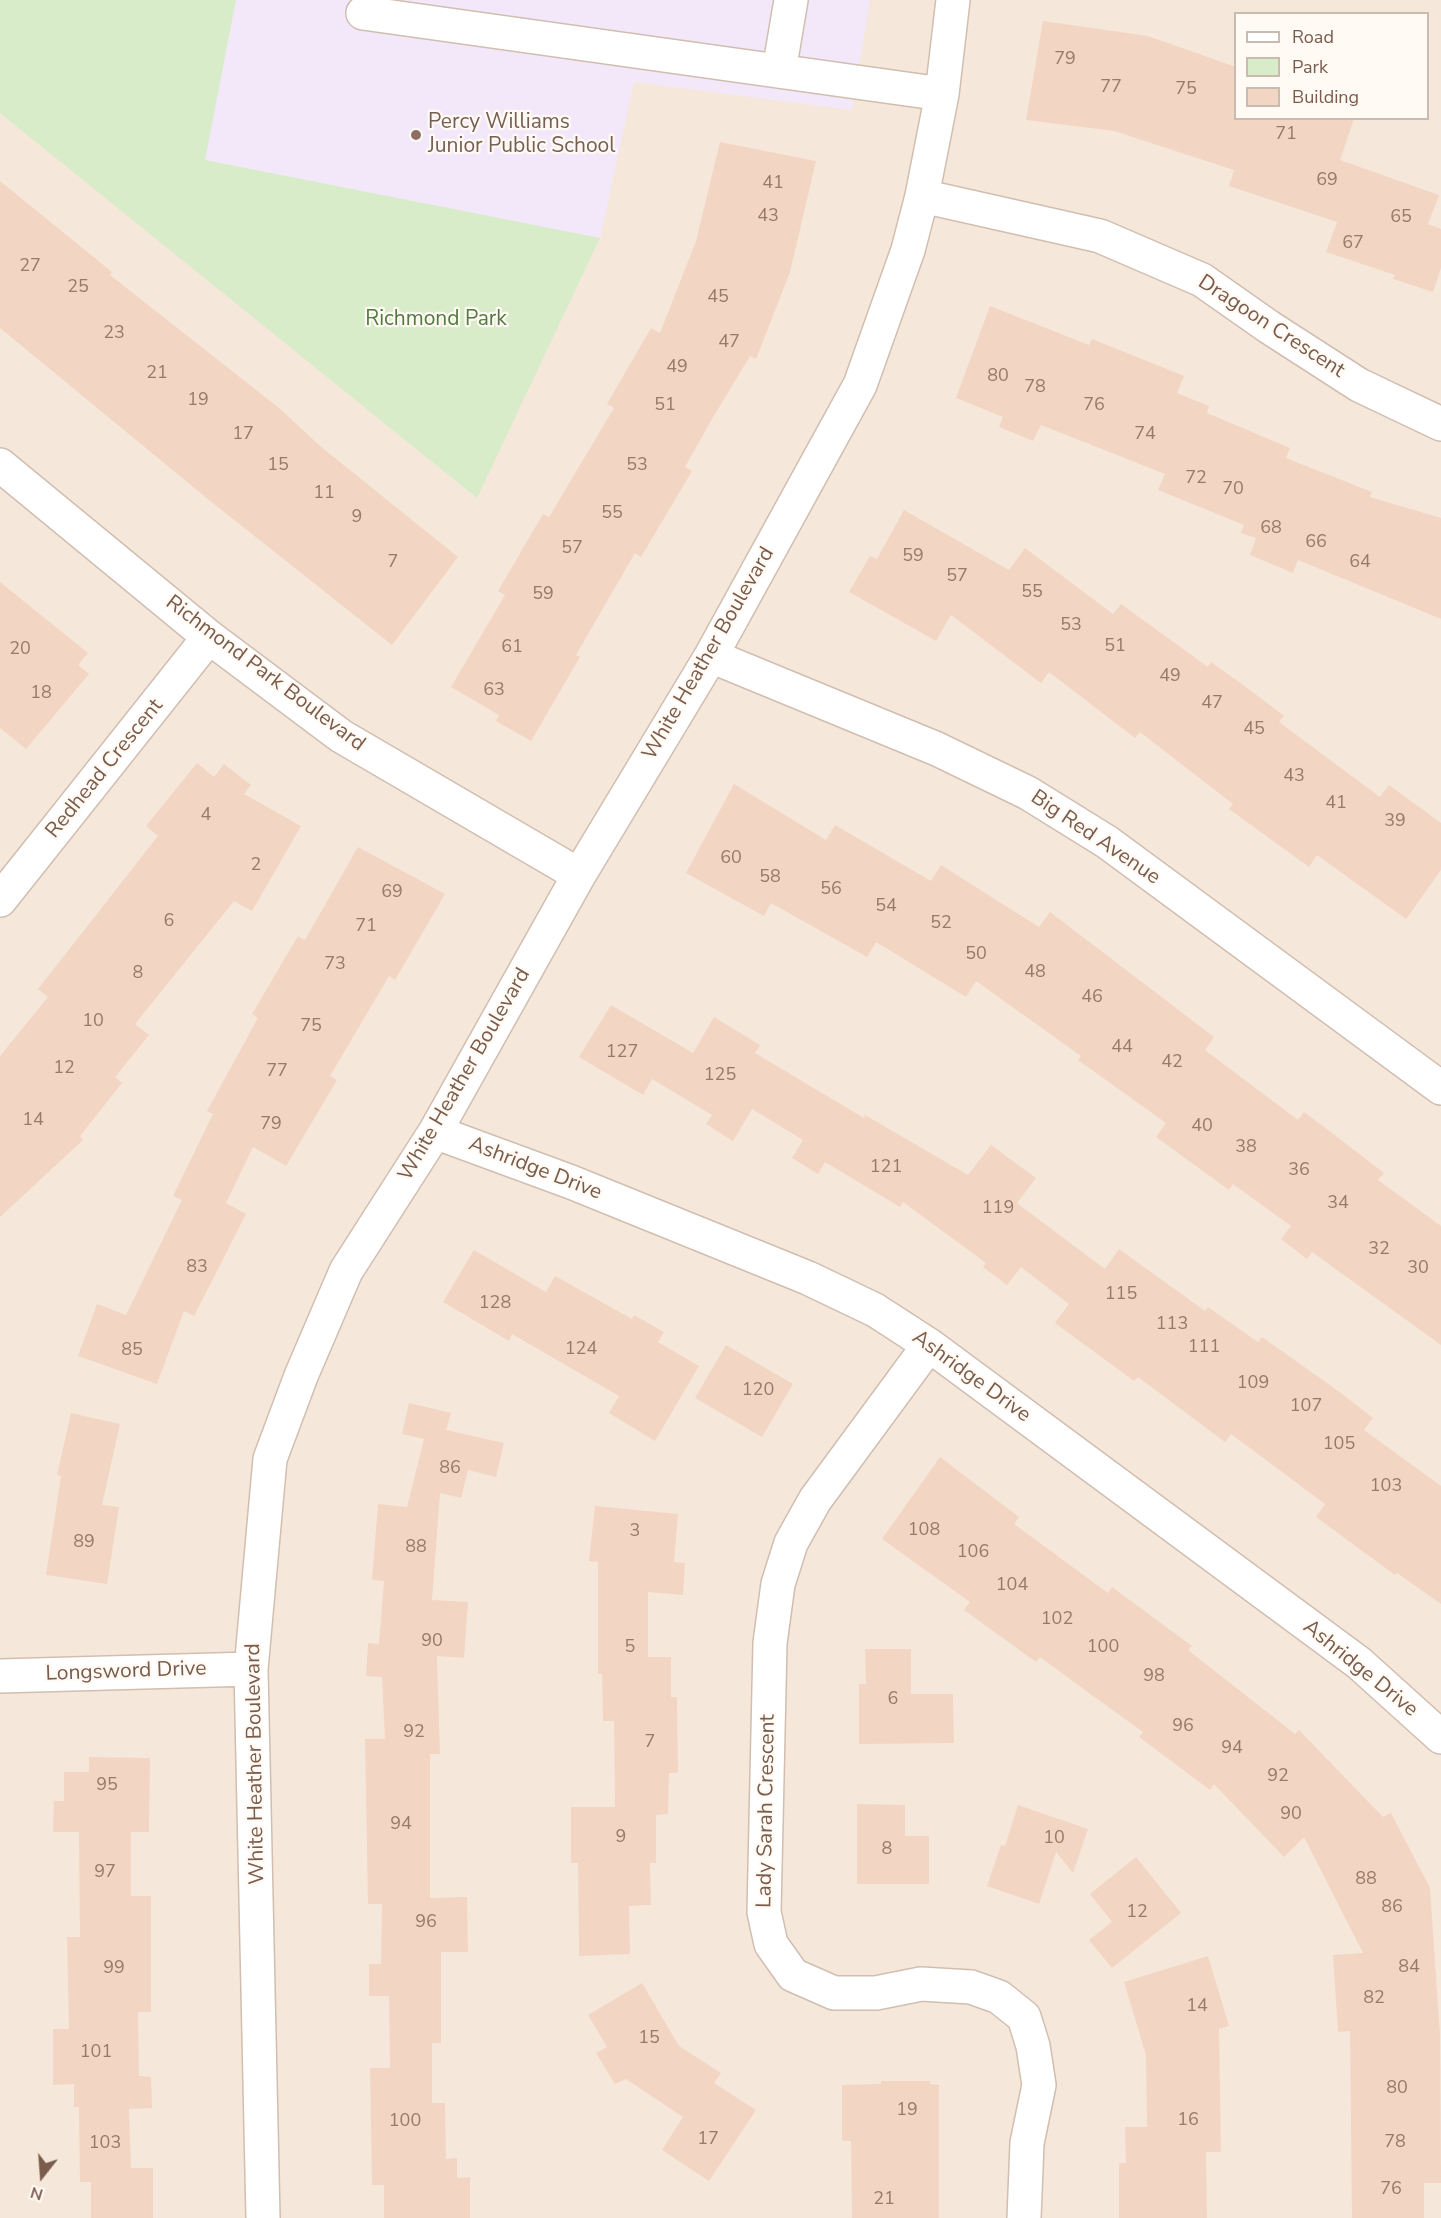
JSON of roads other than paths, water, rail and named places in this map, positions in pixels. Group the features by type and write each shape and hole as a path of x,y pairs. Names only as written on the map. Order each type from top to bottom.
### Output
{"street":[{"path":"779,71 791,0"},
{"name":"White Heather Boulevard","path":"263,2218 251,1669 270,1459 301,1376 346,1271 435,1132 579,876 711,656 860,385 908,250 922,196 942,94 953,0"},
{"path":"363,13 942,94"},
{"name":"Dragoon Crescent","path":"922,196 1100,236 1202,279 1269,327 1359,385 1441,424"},
{"name":"Richmond Park Boulevard","path":"0,465 209,637 341,736 579,876"},
{"name":"Redhead Crescent","path":"0,900 209,637"},
{"name":"Big Red Avenue","path":"711,656 937,749 1028,792 1107,842 1441,1088"},
{"name":"Ashridge Drive","path":"435,1132 571,1182 808,1278 875,1310 929,1346 1359,1663 1441,1737"},
{"name":"Lady Sarah Crescent","path":"929,1346 815,1500 791,1543 778,1584 770,1643 764,1912 771,1944 793,1975 834,1993 876,1993 921,1984 971,1987 999,1997 1024,2017 1033,2046 1039,2085 1027,2144 1023,2218"},
{"name":"Longsword Drive","path":"0,1676 251,1669"}],"place":[{"name":"Percy Williams Junior Public School","path":"416,135"}],"park label":[{"name":"Richmond Park","path":"436,320"}]}
